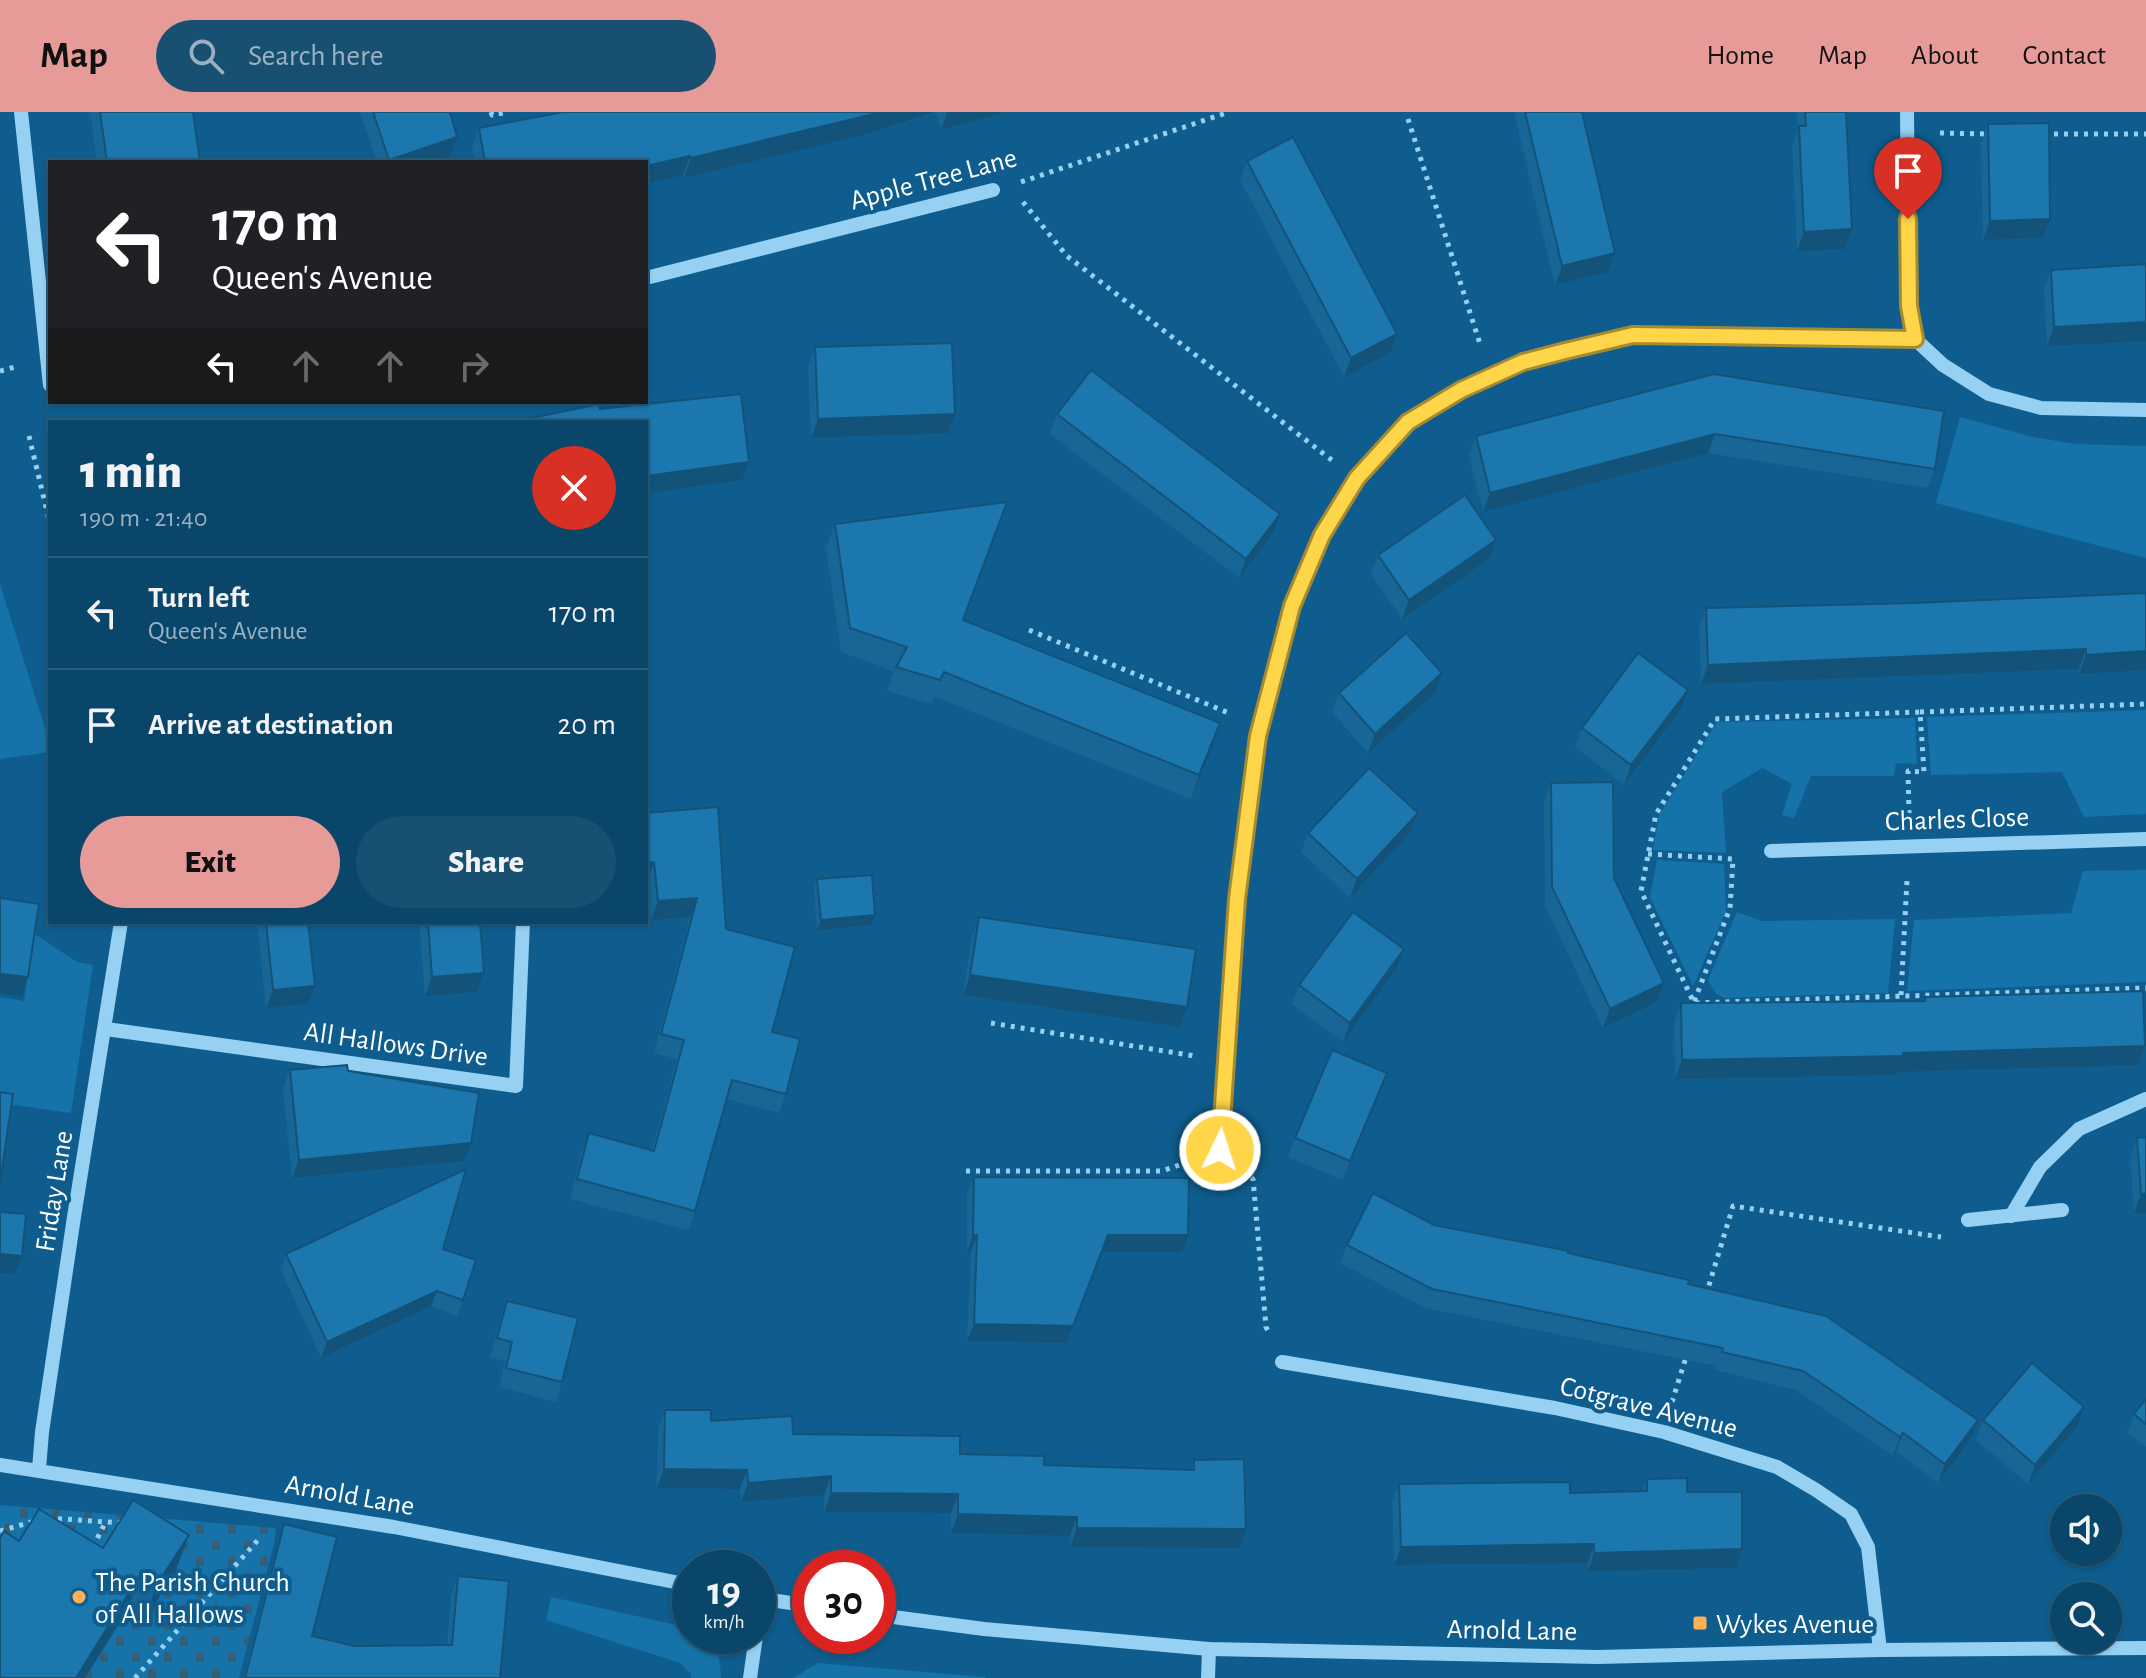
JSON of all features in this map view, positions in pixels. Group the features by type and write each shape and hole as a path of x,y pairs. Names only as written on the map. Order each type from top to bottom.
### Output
{"street":[{"path":"21,112 48,366"},
{"path":"1907,112 1909,306 1915,339 1943,365 1989,394 2041,408 2146,410"},
{"name":"Apple Tree Lane","path":"648,277 993,190"},
{"path":"1220,1150 1237,899 1258,736 1292,606 1322,535 1357,478 1408,422 1461,390 1523,362 1633,335 1915,339"},
{"name":"Charles Close","path":"1771,851 2146,839"},
{"name":"Friday Lane","path":"39,1469 74,1217 121,924"},
{"name":"All Hallows Drive","path":"106,1029 516,1086 523,924"},
{"path":"2011,1216 2040,1167 2079,1129 2131,1103 2146,1099"},
{"path":"1968,1220 2062,1210"},
{"name":"Cotgrave Avenue","path":"1282,1362 1555,1408 1664,1432 1777,1467 1851,1514 1868,1547 1880,1650"},
{"name":"Arnold Lane","path":"0,1465 394,1527 672,1581"},
{"name":"Arnold Lane","path":"896,1617 984,1629 1209,1649 1598,1657 2146,1648"},
{"path":"1208,1678 1209,1649"},
{"path":"750,1678 753,1654"}],"path":[{"path":"491,112 492,115 508,112"},
{"name":"Apple Tree Lane","path":"993,190 1229,112"},
{"path":"1408,119 1491,377"},
{"path":"1907,131 1994,134"},
{"path":"2040,134 2146,134"},
{"path":"1010,186 1067,256 1357,478"},
{"path":"29,436 48,516"},
{"path":"1029,630 1240,718 1258,736"},
{"path":"1920,712 2146,704"},
{"path":"1908,783 1908,771 1924,772"},
{"path":"1648,854 1733,859 1730,908 1694,1003"},
{"path":"1901,995 1904,919"},
{"path":"991,1023 1197,1056 1226,1065"},
{"path":"966,1171 1162,1171 1220,1150 1253,1179 1266,1327 1282,1362"},
{"path":"1705,1295 1733,1206 1942,1237 1968,1220"},
{"path":"1664,1432 1692,1339"},
{"path":"0,1531 48,1518 137,1525"},
{"path":"92,1549 106,1521"},
{"path":"135,1678 258,1540 267,1536"},
{"path":"243,1538 258,1540"}],"green space":[{"path":"1960,417 2033,437 2075,444 2146,446 2146,558 1936,503"},
{"path":"0,584 48,738 48,752 0,759"},
{"path":"2146,710 2146,814 2084,817 2062,772 1931,775 1927,717"},
{"path":"1915,718 1917,764 1896,763 1894,776 1811,776 1794,818 1782,815 1792,784 1762,768 1722,792 1726,853 1653,850 1659,815 1717,722"},
{"path":"1657,860 1724,864 1726,911 1693,986 1650,897"},
{"path":"2146,870 2146,982 1907,991 1914,920 2071,913 2083,871"},
{"path":"1737,912 1762,921 1895,919 1888,993 1724,998 1716,994 1708,980"},
{"path":"33,933 77,962 93,965 71,1113 0,1103 0,997 24,1001"},
{"path":"0,1505 276,1528 239,1678 0,1678"},
{"path":"551,1597 672,1624 672,1654 718,1654 721,1678 691,1678 680,1663 546,1620"},
{"path":"818,1663 985,1677 985,1678 793,1678"}],"building":[{"path":"100,112 193,112 200,160 107,160"},
{"path":"373,112 450,112 457,137 389,160"},
{"path":"563,112 882,112 648,166 648,160 485,160 479,128"},
{"path":"1525,112 1582,112 1615,253 1562,266"},
{"path":"1805,112 1846,112 1852,229 1804,232 1799,126 1806,126"},
{"path":"2049,123 2050,219 1990,221 1988,124"},
{"path":"1293,137 1397,334 1351,358 1247,161"},
{"path":"2146,264 2146,322 2054,327 2051,270"},
{"path":"952,343 955,414 818,419 815,347"},
{"path":"1091,370 1280,514 1246,559 1057,414"},
{"path":"1714,374 1944,411 1935,469 1715,434 1490,493 1476,436"},
{"path":"741,394 749,462 648,476 648,420 523,420 599,404 600,409"},
{"path":"1465,495 1496,540 1409,600 1378,555"},
{"path":"1007,502 963,620 1220,723 1199,775 944,672 940,680 896,667 907,647 850,628 835,524"},
{"path":"2146,593 2146,651 2086,655 2086,649 1708,665 1706,608"},
{"path":"1406,633 1442,673 1375,734 1339,693"},
{"path":"1638,653 1688,690 1631,765 1582,728"},
{"path":"1369,768 1418,813 1357,879 1308,833"},
{"path":"1613,782 1614,878 1664,983 1610,1009 1552,887 1551,783"},
{"path":"718,807 726,929 795,947 772,1032 800,1039 786,1094 732,1080 695,1211 577,1179 589,1133 654,1151 684,1040 661,1034 697,898 658,901 654,862 648,863 648,813"},
{"path":"872,875 875,915 821,920 817,879"},
{"path":"0,898 39,904 28,977 0,974"},
{"path":"1353,912 1404,949 1350,1023 1299,985"},
{"path":"979,917 1196,949 1187,1007 970,975"},
{"path":"266,924 308,924 315,986 273,990"},
{"path":"428,924 480,924 484,973 432,977"},
{"path":"2143,991 2145,1046 1903,1053 1903,1056 1682,1060 1681,1003 1925,1001 1925,997"},
{"path":"1332,1050 1387,1073 1350,1161 1295,1138"},
{"path":"347,1065 348,1071 479,1093 471,1143 299,1160 290,1070"},
{"path":"0,1092 13,1094 0,1183"},
{"path":"2146,1137 2146,1194 2141,1194 2137,1138"},
{"path":"466,1169 443,1249 476,1260 463,1300 437,1291 327,1342 286,1254"},
{"path":"974,1177 1189,1178 1188,1235 1108,1235 1073,1326 974,1324 977,1235 973,1235"},
{"path":"1373,1193 1434,1225 1569,1251 1689,1280 1688,1284 1826,1316 1978,1420 1945,1464 1903,1433 1900,1437 1803,1371 1722,1352 1723,1348 1432,1289 1347,1245"},
{"path":"0,1212 26,1214 22,1256 0,1254"},
{"path":"507,1301 578,1318 562,1382 506,1368 512,1342 497,1338"},
{"path":"2032,1363 2084,1407 2035,1465 1983,1420"},
{"path":"2146,1399 2146,1424 2134,1414"},
{"path":"665,1410 711,1410 711,1421 792,1416 793,1434 960,1436 960,1454 1044,1456 1044,1465 1194,1470 1194,1460 1244,1459 1246,1529 1077,1528 1077,1517 958,1514 958,1494 831,1493 831,1476 748,1483 747,1470 664,1469"},
{"path":"1687,1478 1687,1492 1742,1492 1742,1549 1594,1553 1594,1544 1401,1547 1399,1484 1570,1482 1570,1493 1647,1491 1647,1479"},
{"name":"The Parish Church of All Hallows","path":"133,1500 189,1535 156,1586 140,1575 76,1678 0,1678 0,1538 4,1531 19,1541 39,1509 103,1548"},
{"path":"284,1524 337,1537 312,1636 355,1646 452,1645 458,1576 509,1581 500,1678 245,1678"}],"place":[{"name":"The Parish Church of All Hallows","path":"79,1597"},
{"name":"Wykes Avenue","path":"1700,1623"}],"route":[{"path":"1220,1150 1237,899 1258,736 1292,606 1322,535 1357,478 1408,422 1461,390 1523,362 1565,351 1633,335 1915,339 1909,306 1908,219"}]}
